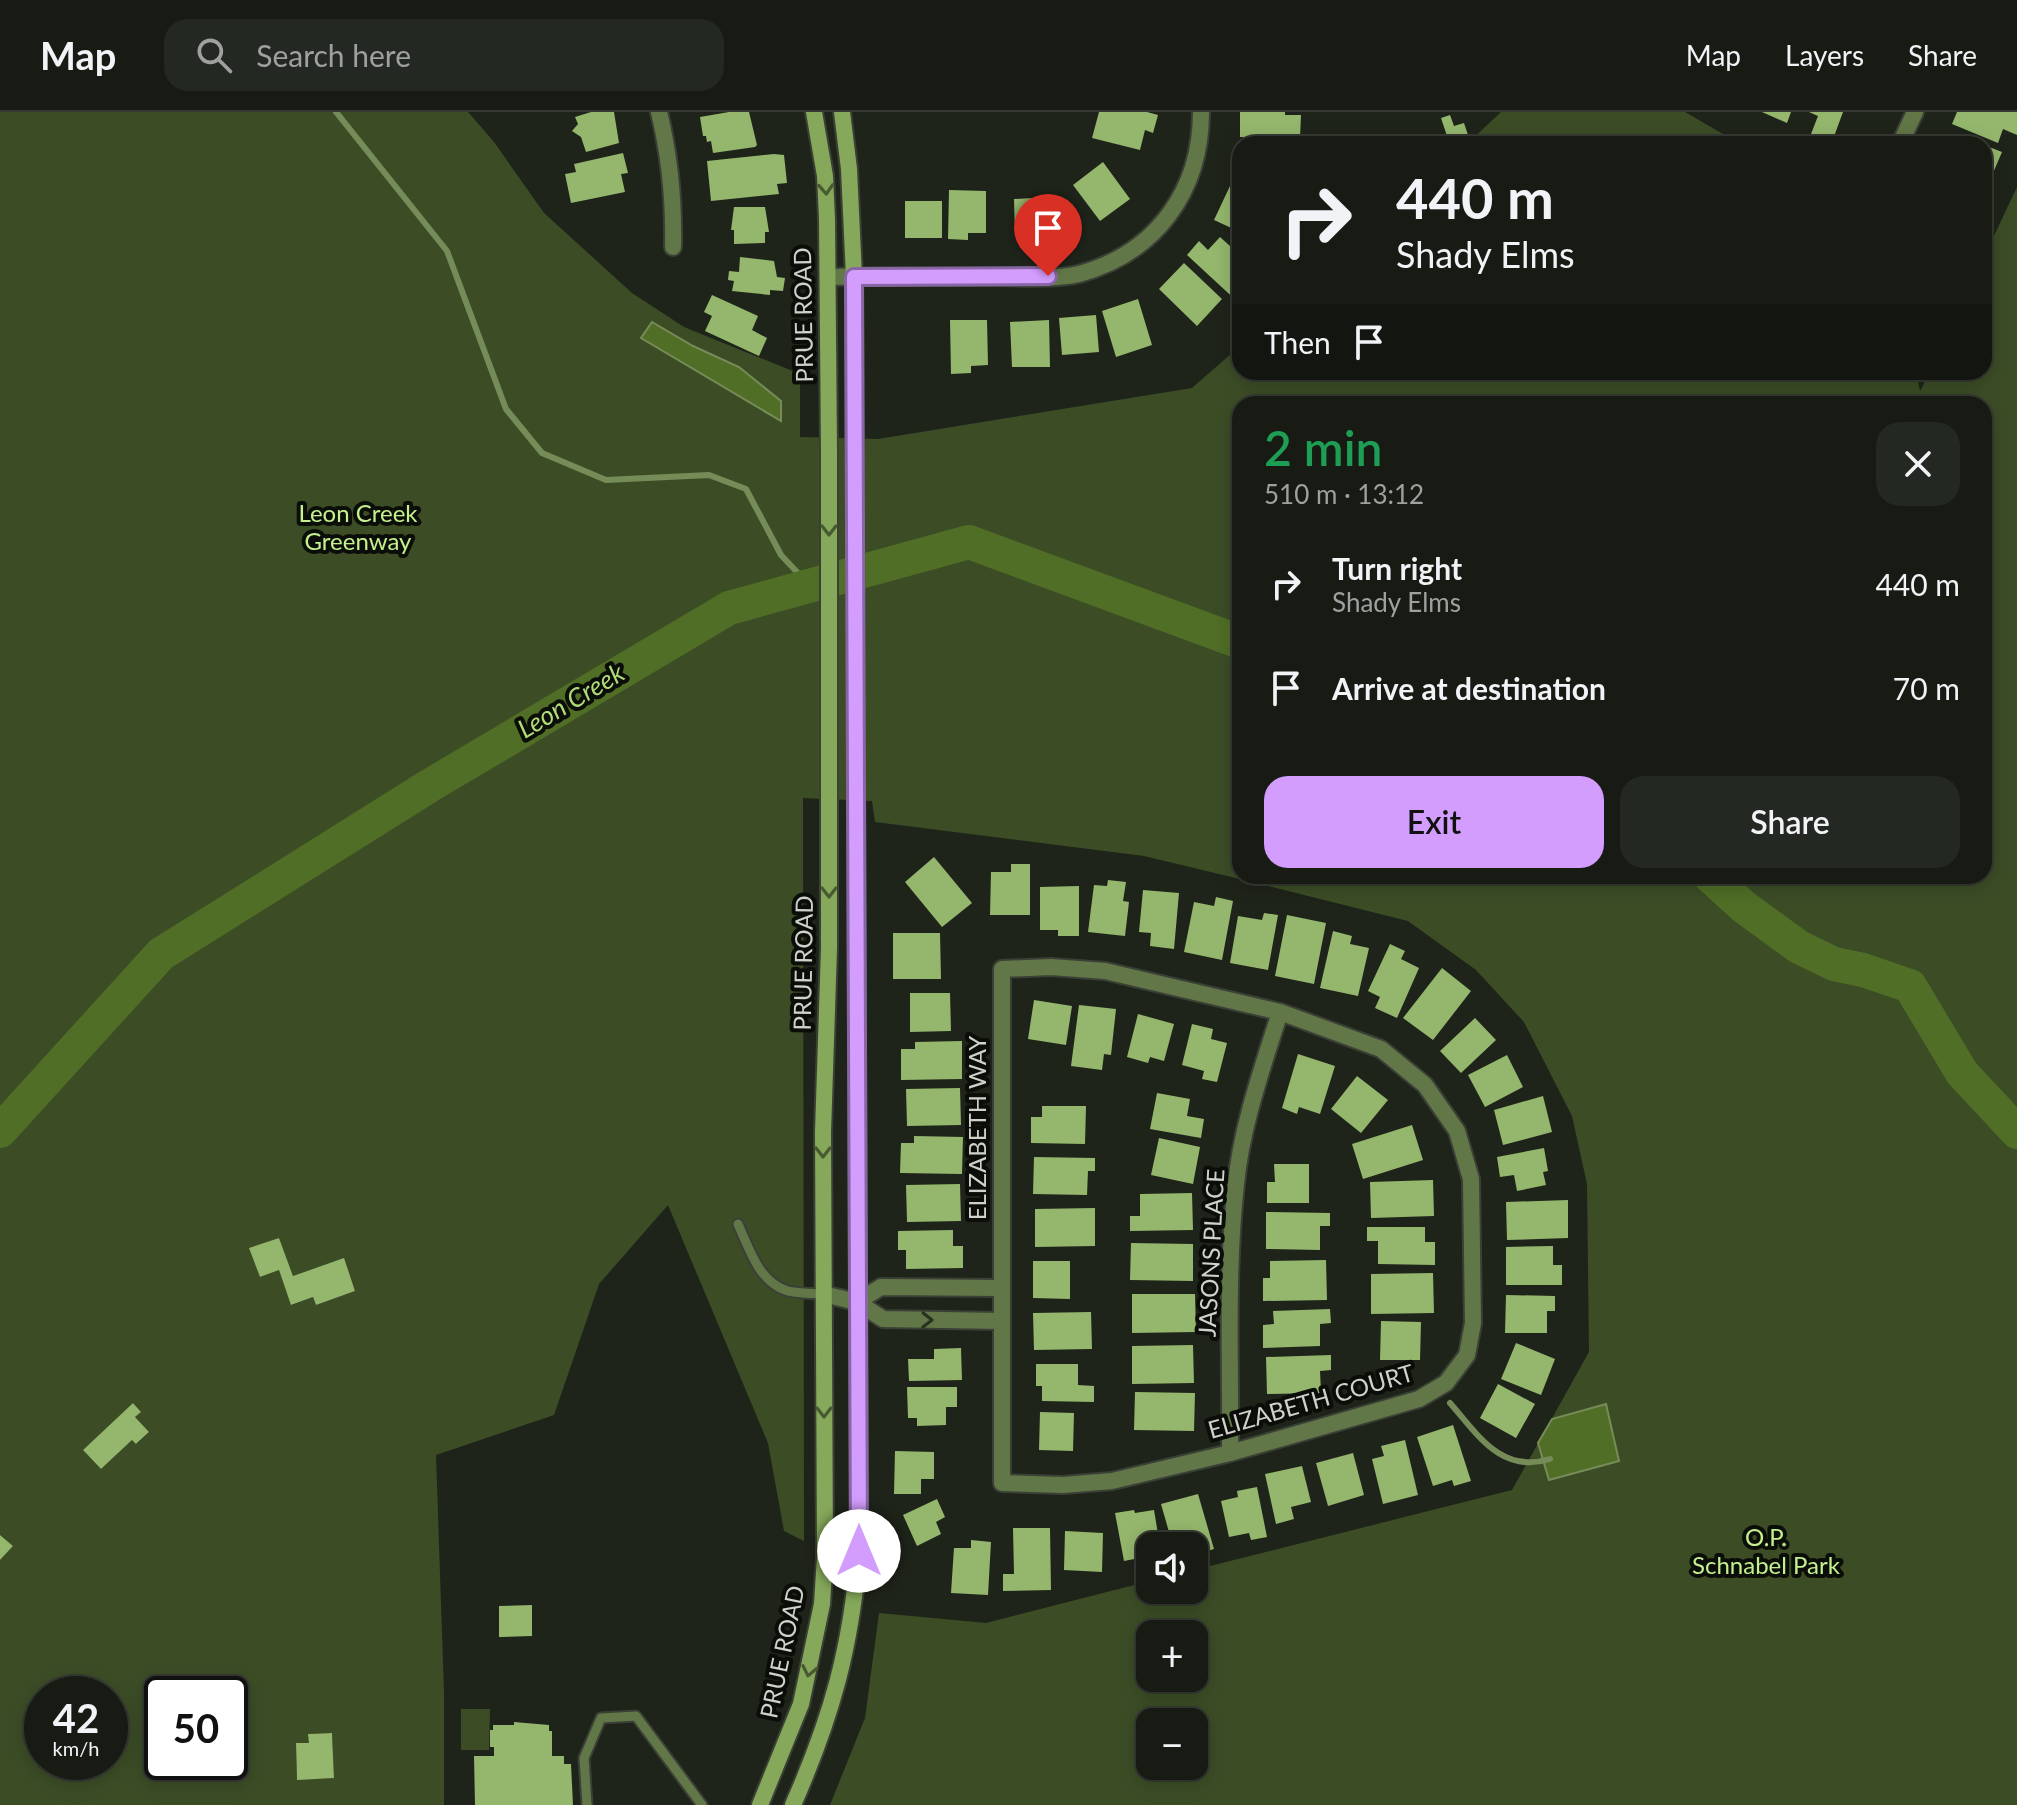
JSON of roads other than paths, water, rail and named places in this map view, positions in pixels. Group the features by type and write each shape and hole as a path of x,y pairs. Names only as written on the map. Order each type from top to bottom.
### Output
{"main road":[{"name":"PRUE ROAD","path":"760,1805 801,1704 822,1604 825,1557 823,1132 829,948 828,277 825,176 814,112"},
{"name":"PRUE ROAD","path":"793,1805 830,1713 847,1651 859,1551 854,277 849,169 842,112"}],"street":[{"path":"659,112 667,145 674,205 673,247"},
{"path":"828,277 1076,275 1120,259 1160,226 1179,203 1200,147 1201,112"},
{"path":"1904,136 1915,112"},
{"name":"ELIZABETH COURT","path":"1002,969 1051,967 1105,971 1280,1012 1381,1049 1425,1085 1457,1131 1471,1179 1473,1323 1467,1355 1446,1383 1419,1399 1230,1453 1112,1481 1063,1485 1002,1483"},
{"name":"ELIZABETH WAY","path":"1002,969 1002,1483"},
{"name":"JASONS PLACE","path":"1230,1453 1231,1261 1236,1181 1255,1092 1280,1012"},
{"path":"857,1302 881,1287 1002,1288"},
{"path":"823,1294 857,1302 883,1319 1002,1321"}],"lane":[{"path":"738,1224 759,1268 771,1283 788,1291 823,1294"},
{"path":"587,1805 584,1758 601,1718 636,1716 702,1805"}],"waterway":[{"path":"336,112 447,251 506,409 542,453 606,480 709,475 746,489 781,555 810,586"},
{"name":"Leon Creek","path":"0,1131 161,954 429,786 729,608 969,542 1232,639"},
{"name":"Leon Creek","path":"1719,884 1744,907 1799,947 1834,964 1910,986 1962,1073 2017,1132"},
{"path":"1450,1403 1481,1439 1504,1456 1533,1462 1550,1459"}],"park label":[{"name":"Leon Creek Greenway","path":"358,528"},
{"name":"O.P. Schnabel Park","path":"1766,1552"}]}
